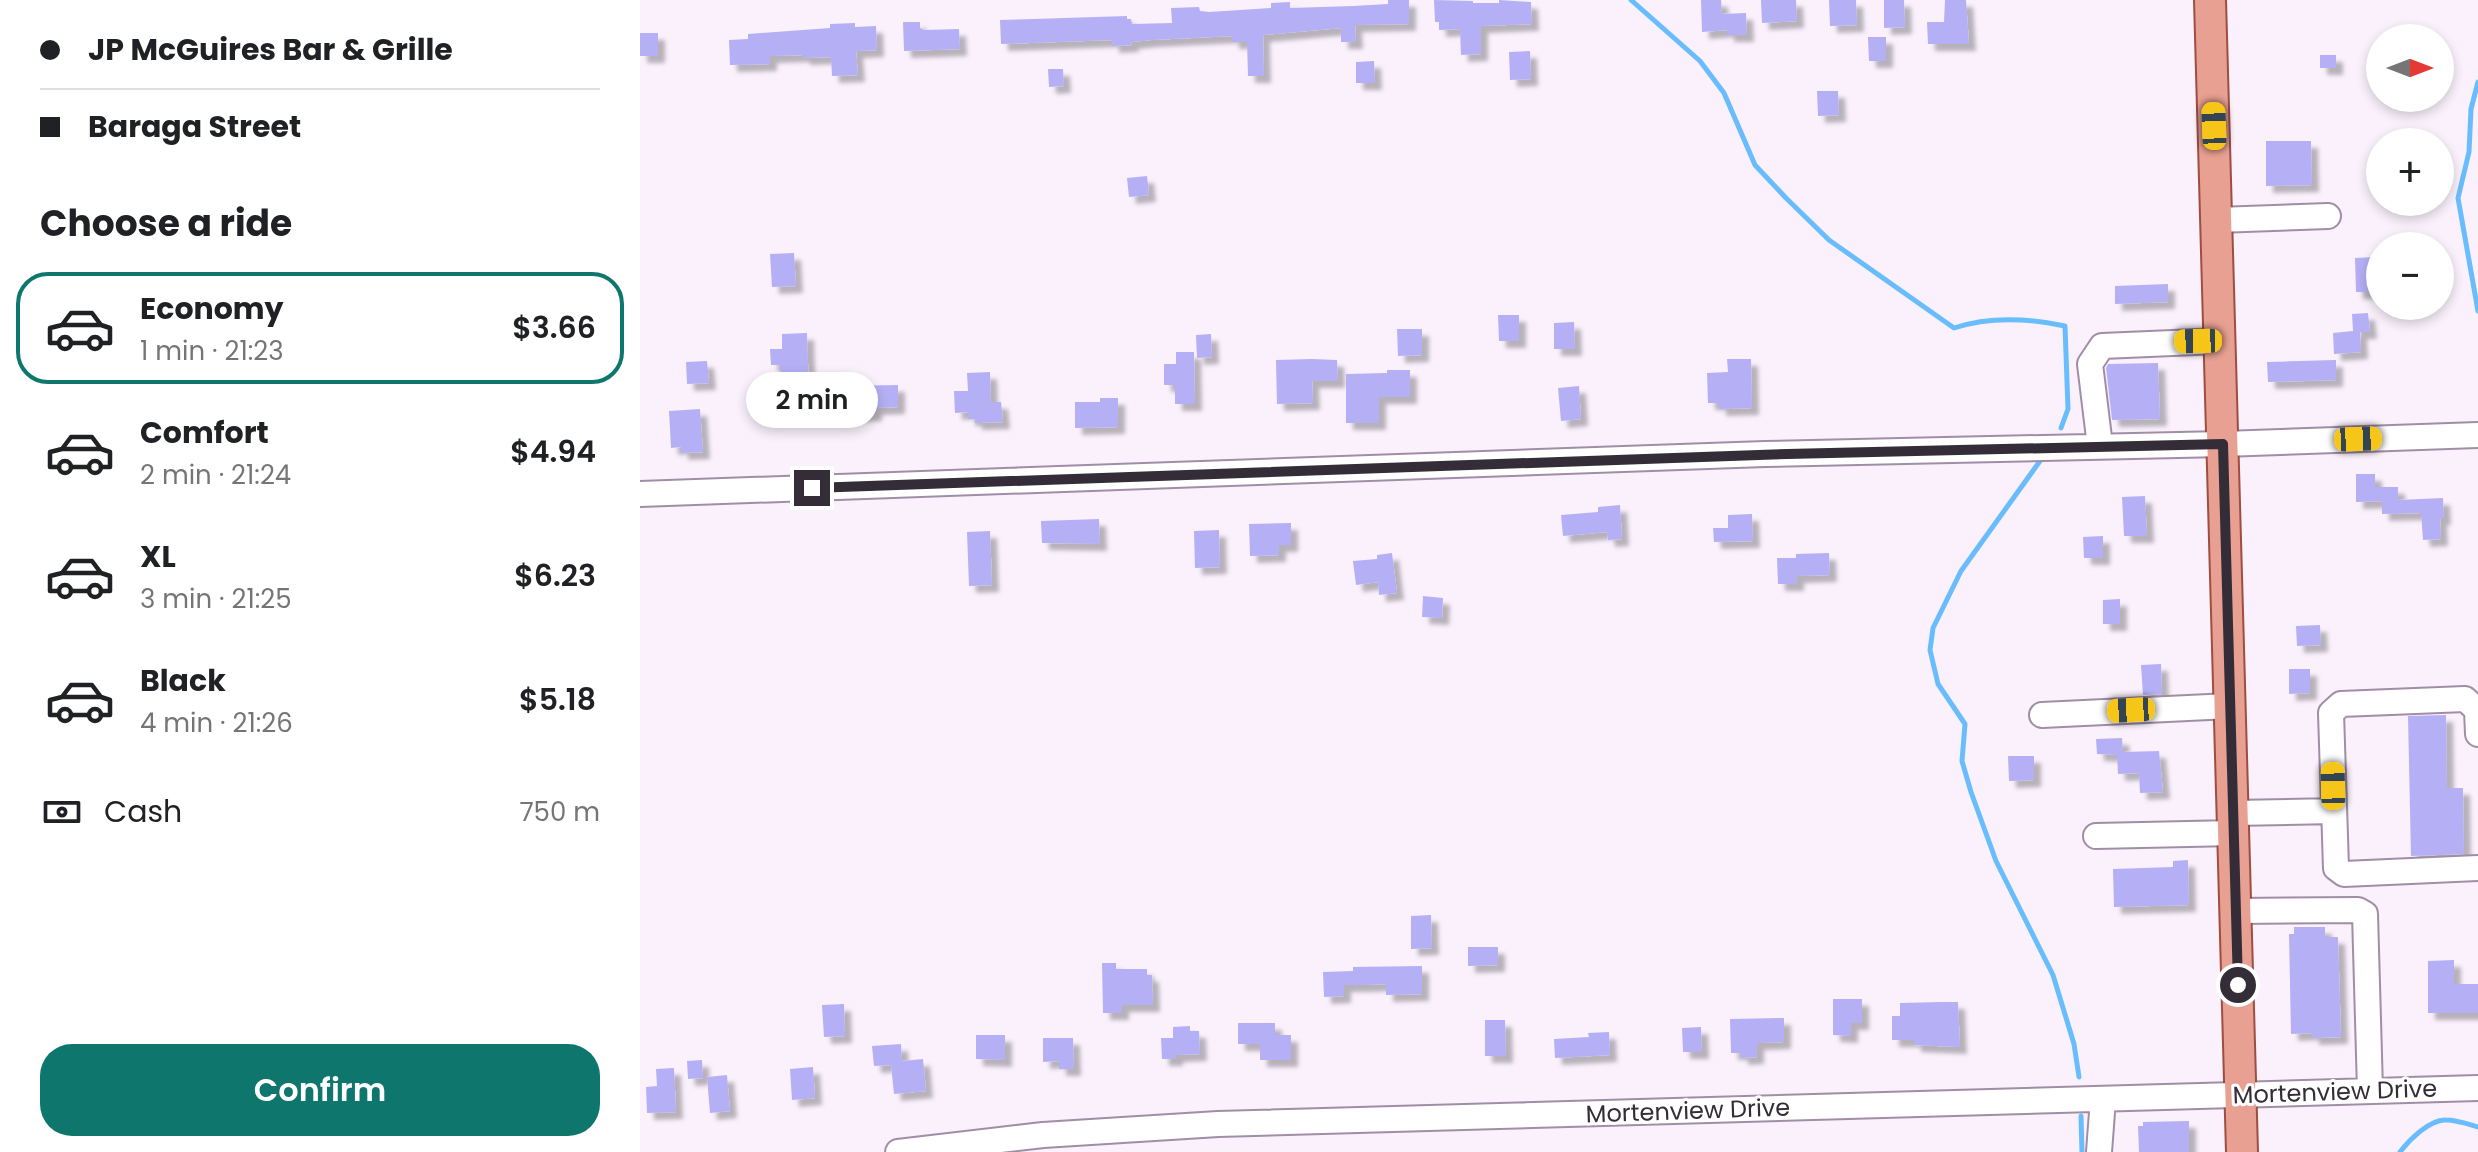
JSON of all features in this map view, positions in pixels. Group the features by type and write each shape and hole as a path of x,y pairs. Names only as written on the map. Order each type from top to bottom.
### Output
{"main road":[{"path":"2210,0 2242,1152"}],"street":[{"path":"2217,220 2328,216"},
{"path":"2100,446 2090,364 2102,346 2220,341"},
{"path":"640,494 1749,455 2478,435"},
{"path":"2478,734 2477,710 2465,699 2341,704 2331,713 2336,868 2344,874 2478,868"},
{"path":"2042,715 2230,706"},
{"path":"2096,836 2334,811"},
{"path":"2236,911 2358,910 2365,914 2370,1090"},
{"name":"Mortenview Drive","path":"898,1152 1043,1135 1218,1124 2478,1088"},
{"path":"2099,1152 2103,1099"}],"building":[{"path":"1388,0 1409,0 1409,24 1355,25 1356,42 1341,42 1341,28 1263,35 1264,76 1248,76 1247,42 1232,42 1232,36 1151,40 1112,46 1112,40 1001,44 1000,20 1127,16 1132,24 1172,23 1171,8 1199,7 1200,11 1209,12 1271,8 1271,3 1290,2 1290,8 1388,4"},
{"path":"1434,0 1531,2 1532,24 1481,26 1481,54 1461,55 1460,29 1439,30 1439,22 1435,22"},
{"path":"1701,0 1721,0 1722,14 1746,13 1747,35 1727,35 1727,30 1702,32"},
{"path":"1761,0 1796,0 1797,21 1762,23"},
{"path":"1829,0 1856,0 1857,25 1830,26"},
{"path":"1884,0 1904,0 1905,27 1884,28"},
{"path":"1945,0 1966,0 1969,44 1928,44 1927,22 1944,22"},
{"path":"903,22 920,22 920,28 924,30 959,29 960,49 904,51"},
{"path":"855,23 855,27 876,26 877,50 856,51 858,75 832,76 831,57 770,56 770,64 730,65 729,40 748,39 748,34 830,28 830,24"},
{"path":"640,33 658,33 658,56 640,56"},
{"path":"1868,37 1886,37 1886,61 1869,61"},
{"path":"1530,51 1531,79 1510,80 1509,52"},
{"path":"2320,55 2336,55 2336,68 2320,68"},
{"path":"1374,61 1375,83 1356,83 1356,62"},
{"path":"1048,69 1063,69 1064,86 1049,87"},
{"path":"1817,91 1838,91 1839,115 1818,116"},
{"path":"2266,141 2311,141 2312,185 2266,186"},
{"path":"1147,176 1149,195 1129,197 1127,178"},
{"path":"794,253 796,286 772,287 770,254"},
{"path":"2366,257 2366,292 2356,292 2355,258"},
{"path":"2168,284 2168,302 2115,304 2115,286"},
{"path":"2366,313 2366,320 2369,320 2370,332 2360,332 2361,352 2334,354 2333,333 2353,331 2352,314"},
{"path":"1498,315 1519,315 1519,341 1499,341"},
{"path":"1574,322 1575,349 1554,349 1554,323"},
{"path":"1397,329 1422,329 1422,355 1398,356"},
{"path":"807,333 809,394 781,394 780,365 771,365 770,349 782,349 782,334"},
{"path":"1211,334 1212,357 1197,358 1196,335"},
{"path":"1176,352 1194,352 1195,404 1175,404 1175,385 1164,385 1164,364 1176,364"},
{"path":"1727,359 1751,359 1752,408 1719,409 1719,403 1708,403 1707,373 1728,372"},
{"path":"1276,360 1337,360 1338,381 1312,381 1313,403 1277,404"},
{"path":"2336,360 2336,380 2268,382 2267,362"},
{"path":"707,361 709,383 687,384 686,362"},
{"path":"2158,363 2160,419 2112,420 2108,364"},
{"path":"1387,370 1410,370 1410,397 1379,397 1379,423 1346,423 1346,374 1387,373"},
{"path":"990,372 991,402 1001,402 1003,422 975,423 975,419 968,419 968,412 955,413 954,391 968,391 967,373"},
{"path":"898,385 898,407 875,408 875,414 845,415 844,386"},
{"path":"1579,386 1581,419 1561,421 1558,388"},
{"path":"1100,398 1118,398 1118,427 1075,428 1075,402 1100,402"},
{"path":"700,409 703,452 681,453 681,447 671,448 669,411"},
{"path":"2356,474 2375,474 2375,487 2398,487 2398,500 2443,498 2441,539 2423,540 2421,513 2382,514 2382,501 2356,502"},
{"path":"2145,496 2147,536 2124,536 2122,497"},
{"path":"1620,505 1622,539 1608,540 1607,532 1563,536 1561,515 1598,512 1598,507"},
{"path":"1752,514 1753,541 1714,542 1713,528 1728,528 1728,515"},
{"path":"1099,519 1100,544 1042,543 1041,521"},
{"path":"1291,523 1291,545 1279,545 1279,555 1250,556 1249,524"},
{"path":"1219,530 1220,567 1195,568 1194,531"},
{"path":"990,531 992,585 969,586 967,532"},
{"path":"2103,536 2103,558 2084,558 2083,537"},
{"path":"1392,553 1397,593 1379,595 1378,582 1356,585 1353,561 1377,559 1377,555"},
{"path":"1829,553 1830,575 1797,576 1797,584 1778,584 1777,558"},
{"path":"1423,596 1443,598 1442,618 1422,617"},
{"path":"2120,599 2120,624 2103,624 2103,600"},
{"path":"2320,625 2321,645 2297,646 2296,626"},
{"path":"2161,664 2162,694 2143,695 2141,665"},
{"path":"2289,669 2310,669 2310,693 2289,694"},
{"path":"2446,715 2447,788 2463,788 2464,854 2411,856 2408,716"},
{"path":"2122,738 2123,752 2159,751 2163,792 2140,793 2139,773 2118,774 2117,755 2097,754 2096,739"},
{"path":"2008,756 2034,756 2034,780 2009,781"},
{"path":"2188,860 2189,905 2114,907 2113,869 2173,867 2173,861"},
{"path":"1431,915 1432,948 1411,949 1411,916"},
{"path":"2294,927 2325,927 2325,937 2338,937 2341,1037 2312,1038 2312,1033 2291,1034 2289,934 2294,934"},
{"path":"1468,947 1498,947 1498,965 1468,966"},
{"path":"2454,960 2454,984 2478,984 2478,1013 2428,1013 2428,961"},
{"path":"1102,963 1116,963 1116,969 1147,969 1147,975 1152,975 1153,1005 1122,1005 1122,1013 1103,1013"},
{"path":"1422,966 1422,994 1386,995 1386,984 1344,985 1344,996 1324,997 1323,972 1353,971 1353,967"},
{"path":"1833,999 1862,999 1862,1023 1851,1023 1851,1036 1833,1035"},
{"path":"1958,1002 1960,1047 1914,1045 1914,1040 1892,1040 1892,1016 1900,1016 1900,1003"},
{"path":"844,1004 845,1036 824,1037 822,1005"},
{"path":"1784,1018 1784,1042 1757,1043 1757,1057 1741,1058 1741,1053 1731,1053 1730,1019"},
{"path":"1485,1020 1505,1020 1506,1056 1485,1056"},
{"path":"1238,1023 1275,1023 1275,1035 1291,1035 1291,1060 1260,1060 1260,1044 1238,1044"},
{"path":"1190,1026 1190,1031 1199,1031 1200,1054 1162,1059 1161,1038 1173,1038 1173,1027"},
{"path":"1701,1027 1702,1052 1683,1052 1682,1028"},
{"path":"1609,1032 1610,1055 1555,1058 1554,1039 1589,1037 1588,1033"},
{"path":"976,1035 1005,1035 1005,1060 976,1059"},
{"path":"1043,1038 1073,1038 1074,1069 1059,1069 1059,1061 1043,1062"},
{"path":"901,1044 902,1061 923,1059 926,1091 894,1094 891,1065 874,1066 872,1046"},
{"path":"702,1060 703,1078 688,1079 687,1061"},
{"path":"813,1067 815,1098 792,1100 790,1069"},
{"path":"674,1068 676,1112 647,1113 646,1087 657,1086 656,1069"},
{"path":"727,1075 730,1111 710,1113 707,1077"},
{"path":"2189,1121 2189,1152 2139,1152 2138,1126 2143,1126 2143,1122"}],"waterway":[{"path":"1631,0 1700,61 1724,93 1755,165 1829,240 1954,328 2009,320 2065,326 2068,409 2061,428"},
{"path":"2478,82 2471,109 2469,152 2458,198 2478,311"},
{"path":"2040,461 1961,571 1933,628 1930,650 1938,684 1965,724 1962,761 1996,861 2053,975 2074,1044 2079,1077"},
{"path":"2081,1116 2082,1152"},
{"path":"2400,1152 2420,1131 2433,1123 2446,1120 2478,1127"}],"route":[{"path":"812,488 1787,454 2223,444 2238,985"}]}
